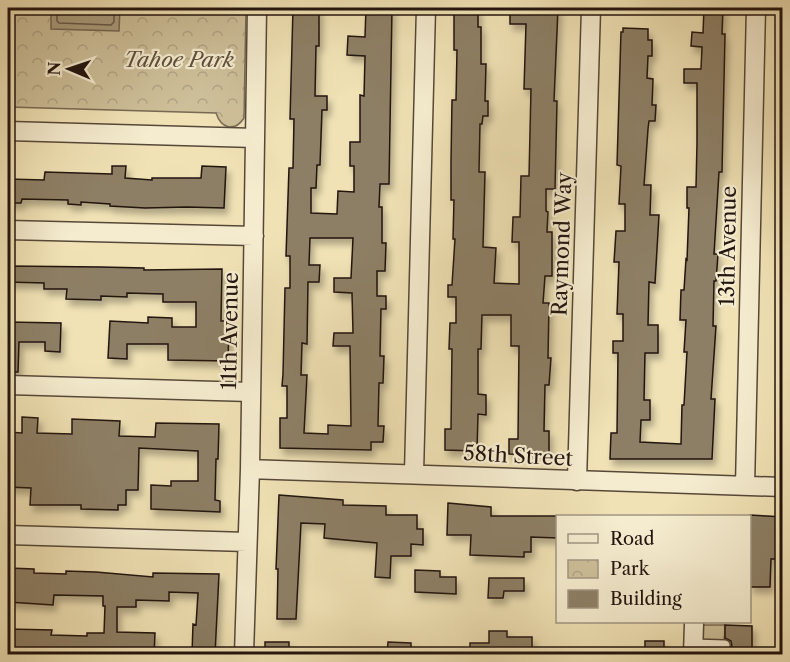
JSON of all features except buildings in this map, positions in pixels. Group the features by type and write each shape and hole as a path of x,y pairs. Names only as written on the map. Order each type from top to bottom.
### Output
{"street":[{"name":"11th Avenue","path":"244,654 250,469 257,8"},
{"path":"414,473 426,8"},
{"name":"Raymond Way","path":"577,481 591,8"},
{"name":"13th Avenue","path":"745,486 756,8"},
{"path":"8,131 255,138"},
{"path":"8,230 254,236"},
{"path":"8,385 251,392"},
{"name":"58th Street","path":"250,469 783,487"},
{"path":"8,535 247,542"},
{"path":"693,649 694,624"}],"lane":[{"path":"693,649 725,645"}],"green space":[{"name":"Tahoe Park","path":"8,8 246,8 244,118 236,126 228,127 221,122 216,113 8,107"},
{"path":"702,625 725,625 724,654 702,654"}],"water":[{"path":"51,8 120,8 119,31 51,29"}]}
